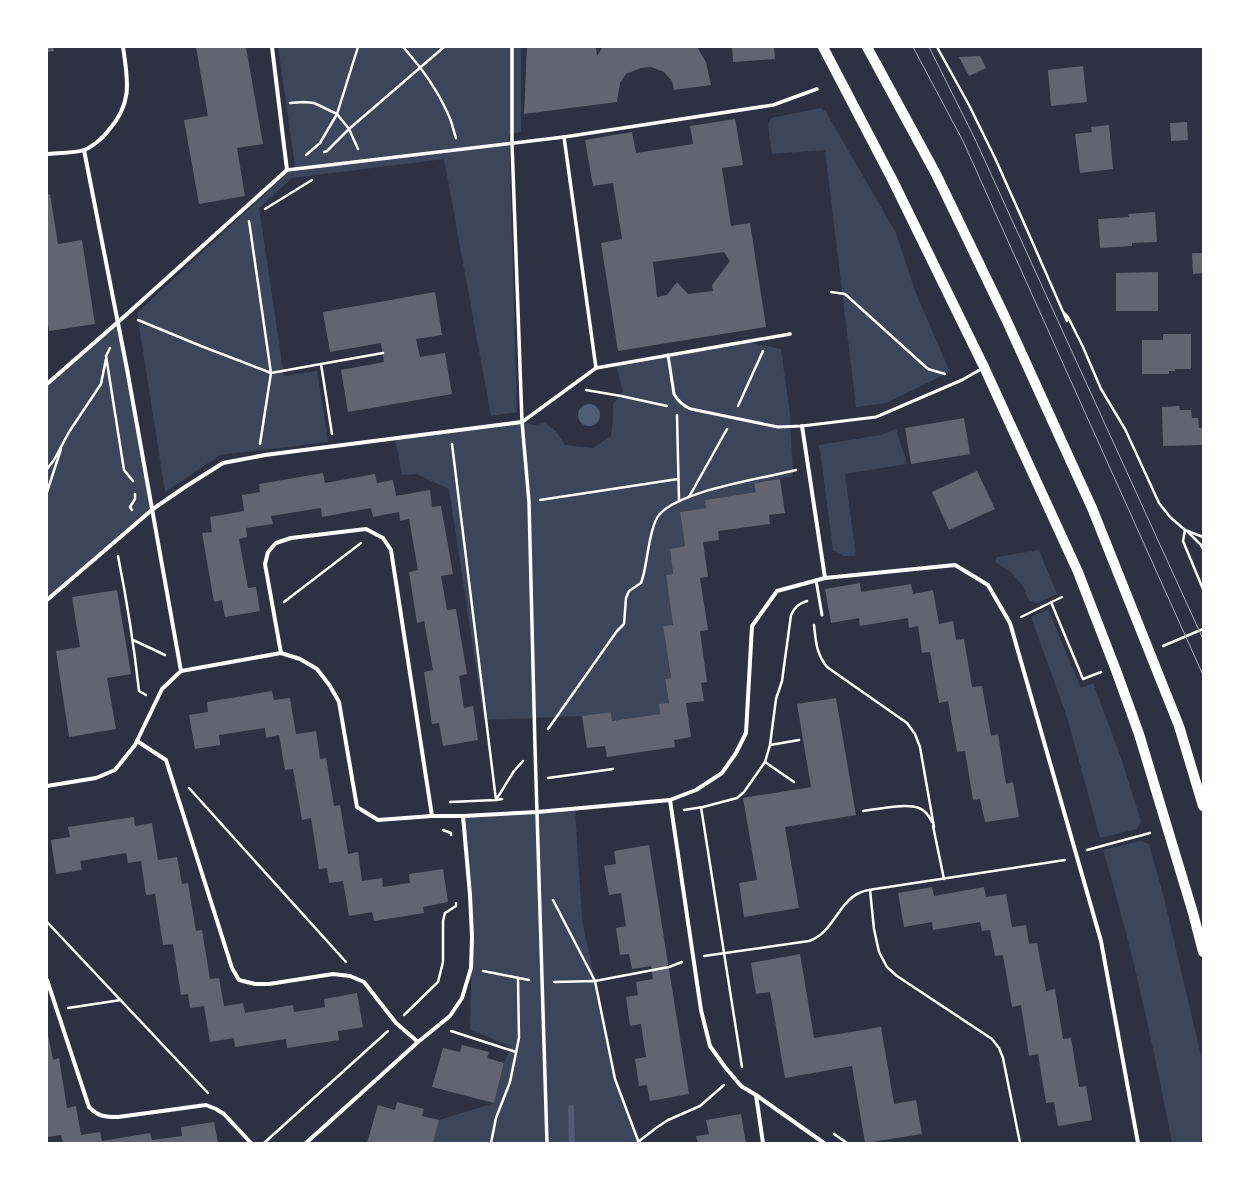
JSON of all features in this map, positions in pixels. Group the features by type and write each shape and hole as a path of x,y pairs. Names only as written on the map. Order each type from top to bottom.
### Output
{"main road":[{"path":"823,47 893,181 984,367 1078,572 1139,734 1193,913 1203,952"},
{"path":"867,47 936,174 1005,317 1092,508 1179,726 1203,806"}],"street":[{"path":"47,154 84,150 102,138 115,123 126,101 127,78 123,47"},
{"path":"272,47 287,170"},
{"path":"512,47 512,143 522,422 529,502 535,747 548,1143"},
{"path":"47,384 287,170 564,137 773,106 818,89"},
{"path":"564,137 596,368"},
{"path":"84,150 122,342 181,671"},
{"path":"47,600 153,509 223,463 334,446 522,422 596,368 790,334"},
{"path":"802,426 825,578"},
{"path":"281,653 265,564 268,552 276,543 291,538 366,529 383,538 391,550 432,816"},
{"path":"47,786 96,778 115,770 135,745 162,689 181,671 281,653 300,660 317,669 330,686 339,702 358,806 378,820 432,816 537,812 670,800 696,790 722,773 736,753 746,734 752,626 777,591 825,578 955,565 988,585 1010,623 1101,941 1138,1143"},
{"path":"137,741 166,760 232,968 239,980 255,984 269,984 332,974 350,976 364,982 396,1023 418,1042"},
{"path":"670,800 701,1010 710,1046 741,1086 824,1143"},
{"path":"306,1143 418,1042 450,1016 462,998 472,968 470,896 463,816"},
{"path":"47,980 89,1107 96,1114 106,1117 118,1117 206,1105 224,1114 251,1143"},
{"path":"756,1095 763,1143"}],"lane":[{"path":"668,356 674,394 677,400 691,409 778,427 802,426 876,417 962,380 984,367"},
{"path":"816,580 822,615"}],"path":[{"path":"287,170 320,143 337,114 358,47"},
{"path":"403,47 431,83 449,115 459,150"},
{"path":"320,154 327,151 349,129 444,47"},
{"path":"937,47 969,105 995,158 1067,321"},
{"path":"279,104 304,102 314,103 337,114 349,129 358,149 360,162"},
{"path":"261,211 311,181 321,167"},
{"path":"249,219 272,373 258,457"},
{"path":"831,292 845,294 928,369 962,380"},
{"path":"1063,311 1068,317 1083,347 1101,389 1125,429 1159,503 1170,517 1201,545 1203,549"},
{"path":"126,315 272,373 382,353"},
{"path":"47,469 101,384 106,356 111,346 122,342"},
{"path":"106,356 124,470 134,482 135,498 130,507 140,520"},
{"path":"321,364 334,446"},
{"path":"569,387 620,396 667,407 682,403"},
{"path":"679,501 676,417 682,403"},
{"path":"450,431 496,800"},
{"path":"47,492 63,445"},
{"path":"496,800 514,771 535,747 617,631 622,627 626,598 629,591 641,583 652,531 657,518 664,509 679,501 705,491 808,466"},
{"path":"529,502 678,479"},
{"path":"1185,530 1203,537"},
{"path":"1185,530 1183,541 1203,589"},
{"path":"273,611 374,533"},
{"path":"115,542 133,640 139,691 157,700"},
{"path":"1010,623 1062,597"},
{"path":"1051,602 1084,679"},
{"path":"814,622 818,652 827,666 907,723 915,734 920,747 944,878"},
{"path":"133,640 180,662"},
{"path":"770,745 799,740"},
{"path":"765,762 794,782"},
{"path":"536,780 613,769"},
{"path":"188,787 364,982"},
{"path":"430,802 496,800"},
{"path":"863,811 899,806 920,808 929,815 934,827"},
{"path":"701,807 743,1071"},
{"path":"437,827 451,833 453,838"},
{"path":"1076,852 1150,833"},
{"path":"472,968 542,983 595,981 668,967 693,958 809,941 817,938 847,902 859,892 1077,858"},
{"path":"539,874 595,981 615,1079 639,1142 668,1120 700,1106 734,1077"},
{"path":"870,890 874,929 879,952 887,967 897,976 992,1039 999,1048 1006,1069 1020,1143"},
{"path":"263,1143 396,1023 438,982 443,962 443,921 446,912 456,906 456,899"},
{"path":"47,922 204,1087 224,1114"},
{"path":"491,1143 496,1118 510,1082 516,1052 518,1038 518,978"},
{"path":"57,1010 121,1000"},
{"path":"437,1027 516,1052"},
{"path":"834,1134 847,1143"}],"shaded area":[{"path":"278,47 521,47 521,132 509,134 517,412 491,416 444,159 292,178 259,208 284,376 317,371 328,442 220,455 165,492 137,313 295,166"},
{"path":"821,108 826,112 896,233 915,291 950,372 886,403 856,407 825,150 772,154 768,125 771,118"},
{"path":"118,322 153,509 47,601 47,385"},
{"path":"748,342 781,349 790,414 793,476 755,483 756,492 705,500 706,508 680,512 685,546 670,549 673,574 666,575 673,625 663,626 671,678 665,679 669,703 659,704 660,714 612,721 611,712 582,716 484,720 449,489 416,474 402,475 395,438 522,422 534,425 545,423 556,431 565,445 593,448 611,436 613,404 623,392 616,364"},
{"path":"585,404 593,404 600,411 600,419 593,426 585,426 578,419 578,411"},
{"path":"896,429 907,464 845,474 856,556 843,556 833,550 820,450 818,445 881,435"},
{"path":"1039,550 1057,594 1038,603 1029,601 1022,585 1011,572 995,562 997,557"},
{"path":"1048,609 1081,688 1093,683 1121,758 1141,821 1137,829 1100,838 1067,717 1031,617"},
{"path":"575,808 582,919 615,1079 639,1143 433,1143 439,1120 494,1103 504,1063 511,1047 470,1029 472,937 463,816"},
{"path":"1140,841 1149,844 1163,894 1203,1064 1203,1143 1172,1143 1141,996 1114,886 1103,850"}],"building":[{"path":"47,47 53,47 54,51 47,52"},
{"path":"196,47 246,47 263,144 237,148 245,196 199,204 184,120 208,116"},
{"path":"527,47 596,47 597,56 603,47 697,47 706,62 711,85 674,90 672,81 664,72 651,67 641,68 626,74 620,83 617,102 524,114"},
{"path":"732,47 774,47 775,59 733,62"},
{"path":"980,56 986,68 969,76 959,57"},
{"path":"1083,66 1087,102 1051,106 1048,70"},
{"path":"735,119 743,165 722,168 731,226 750,223 766,327 618,351 601,243 622,239 613,183 593,186 585,140 632,132 636,153 693,144 690,126","holes":["724,252 730,261 712,285 713,291 688,294 677,282 667,295 657,297 653,262"]},
{"path":"1187,122 1188,140 1171,141 1170,123"},
{"path":"1109,125 1113,169 1080,173 1075,134 1092,132 1091,127"},
{"path":"50,194 58,244 82,240 95,324 49,331 47,319 47,195"},
{"path":"1155,212 1157,242 1132,243 1132,246 1100,248 1098,219 1129,217 1128,214"},
{"path":"1192,253 1203,253 1203,273 1193,274"},
{"path":"1158,272 1158,311 1116,311 1116,273"},
{"path":"435,292 442,335 416,339 420,357 445,353 452,394 348,412 341,370 384,362 381,343 330,352 323,312"},
{"path":"1163,334 1191,334 1191,369 1175,369 1175,371 1169,371 1169,374 1142,374 1142,340 1163,340"},
{"path":"1179,406 1180,410 1191,410 1192,418 1198,418 1199,428 1202,428 1203,445 1163,446 1162,407"},
{"path":"964,418 970,454 911,464 905,428"},
{"path":"977,471 995,509 949,530 932,492"},
{"path":"323,473 325,483 375,474 377,483 393,480 396,496 430,490 432,507 441,506 453,574 441,576 447,610 456,609 467,674 459,676 464,708 473,706 478,740 443,746 439,723 432,724 424,672 433,670 424,621 417,623 409,572 418,570 409,519 400,521 399,512 373,517 371,508 322,517 321,508 271,516 273,524 246,528 247,537 239,539 248,588 256,587 260,611 225,617 222,600 214,602 202,533 212,532 210,517 244,511 242,495 260,492 259,484"},
{"path":"780,479 785,513 769,515 770,524 718,531 719,540 703,542 708,577 700,578 708,630 700,631 707,682 701,683 704,701 686,703 691,737 674,740 675,747 607,757 605,746 587,748 582,716 611,712 612,721 660,714 659,704 669,703 665,679 671,678 663,626 673,625 666,575 673,574 670,549 685,546 680,512 706,508 705,500 756,492 754,483"},
{"path":"860,583 861,592 911,584 913,594 933,590 939,624 953,621 956,640 964,639 972,687 982,686 991,736 998,734 1006,784 1013,782 1019,817 985,822 980,799 973,800 965,751 957,752 948,701 939,703 930,652 922,653 918,626 909,628 908,618 860,626 859,618 831,623 825,589"},
{"path":"117,590 131,674 107,678 116,729 69,737 56,651 80,647 72,597"},
{"path":"272,691 274,700 290,698 296,734 316,731 320,759 326,758 334,806 340,805 348,854 358,852 362,881 382,878 383,887 410,883 409,874 443,869 448,902 423,907 424,913 374,921 372,912 349,916 343,881 329,883 327,868 319,869 311,818 302,820 293,769 285,770 279,735 266,738 265,728 219,735 220,745 195,749 189,715 208,712 207,702"},
{"path":"836,698 856,815 785,827 799,908 744,917 739,883 757,880 743,798 811,787 797,704"},
{"path":"134,817 135,826 152,823 158,860 177,857 182,884 188,883 196,931 202,930 210,979 219,978 224,1006 243,1003 245,1013 293,1005 294,1012 325,1007 324,999 357,993 363,1027 338,1031 339,1040 287,1048 286,1039 235,1047 234,1038 210,1042 204,1006 190,1008 188,994 181,995 173,944 163,945 155,894 146,895 141,861 128,863 126,853 80,861 82,870 56,874 51,840 70,837 68,827"},
{"path":"649,845 689,1094 650,1101 647,1085 639,1086 635,1059 646,1057 641,1024 630,1026 626,997 638,995 636,982 653,979 651,966 632,969 629,954 620,955 616,928 626,926 621,893 609,895 604,866 616,864 614,851"},
{"path":"932,887 934,896 984,887 986,897 1006,894 1012,927 1026,925 1029,944 1037,943 1046,991 1055,989 1063,1039 1071,1038 1079,1087 1086,1086 1092,1120 1058,1126 1054,1102 1046,1103 1038,1054 1029,1056 1021,1005 1012,1007 1003,955 995,956 990,930 982,931 980,922 933,930 932,922 904,927 898,893"},
{"path":"800,954 814,1038 881,1027 894,1104 916,1100 922,1134 865,1143 852,1066 785,1078 770,992 756,994 751,963"},
{"path":"47,1029 53,1060 59,1058 67,1108 76,1106 81,1135 100,1132 102,1141 150,1133 152,1140 182,1136 181,1127 214,1122 218,1143 63,1143 61,1135 48,1137"},
{"path":"462,1045 489,1052 487,1058 504,1063 494,1103 432,1087 443,1048 460,1052"},
{"path":"397,1102 424,1109 422,1116 439,1120 433,1143 367,1143 378,1105 395,1110"},
{"path":"741,1114 746,1143 698,1143 696,1136 709,1134 706,1120"}],"waterway":[{"path":"571,1108 572,1143"}],"tram line":[{"path":"913,47 963,141 1203,675"},
{"path":"929,47 975,139 1203,639"}]}
